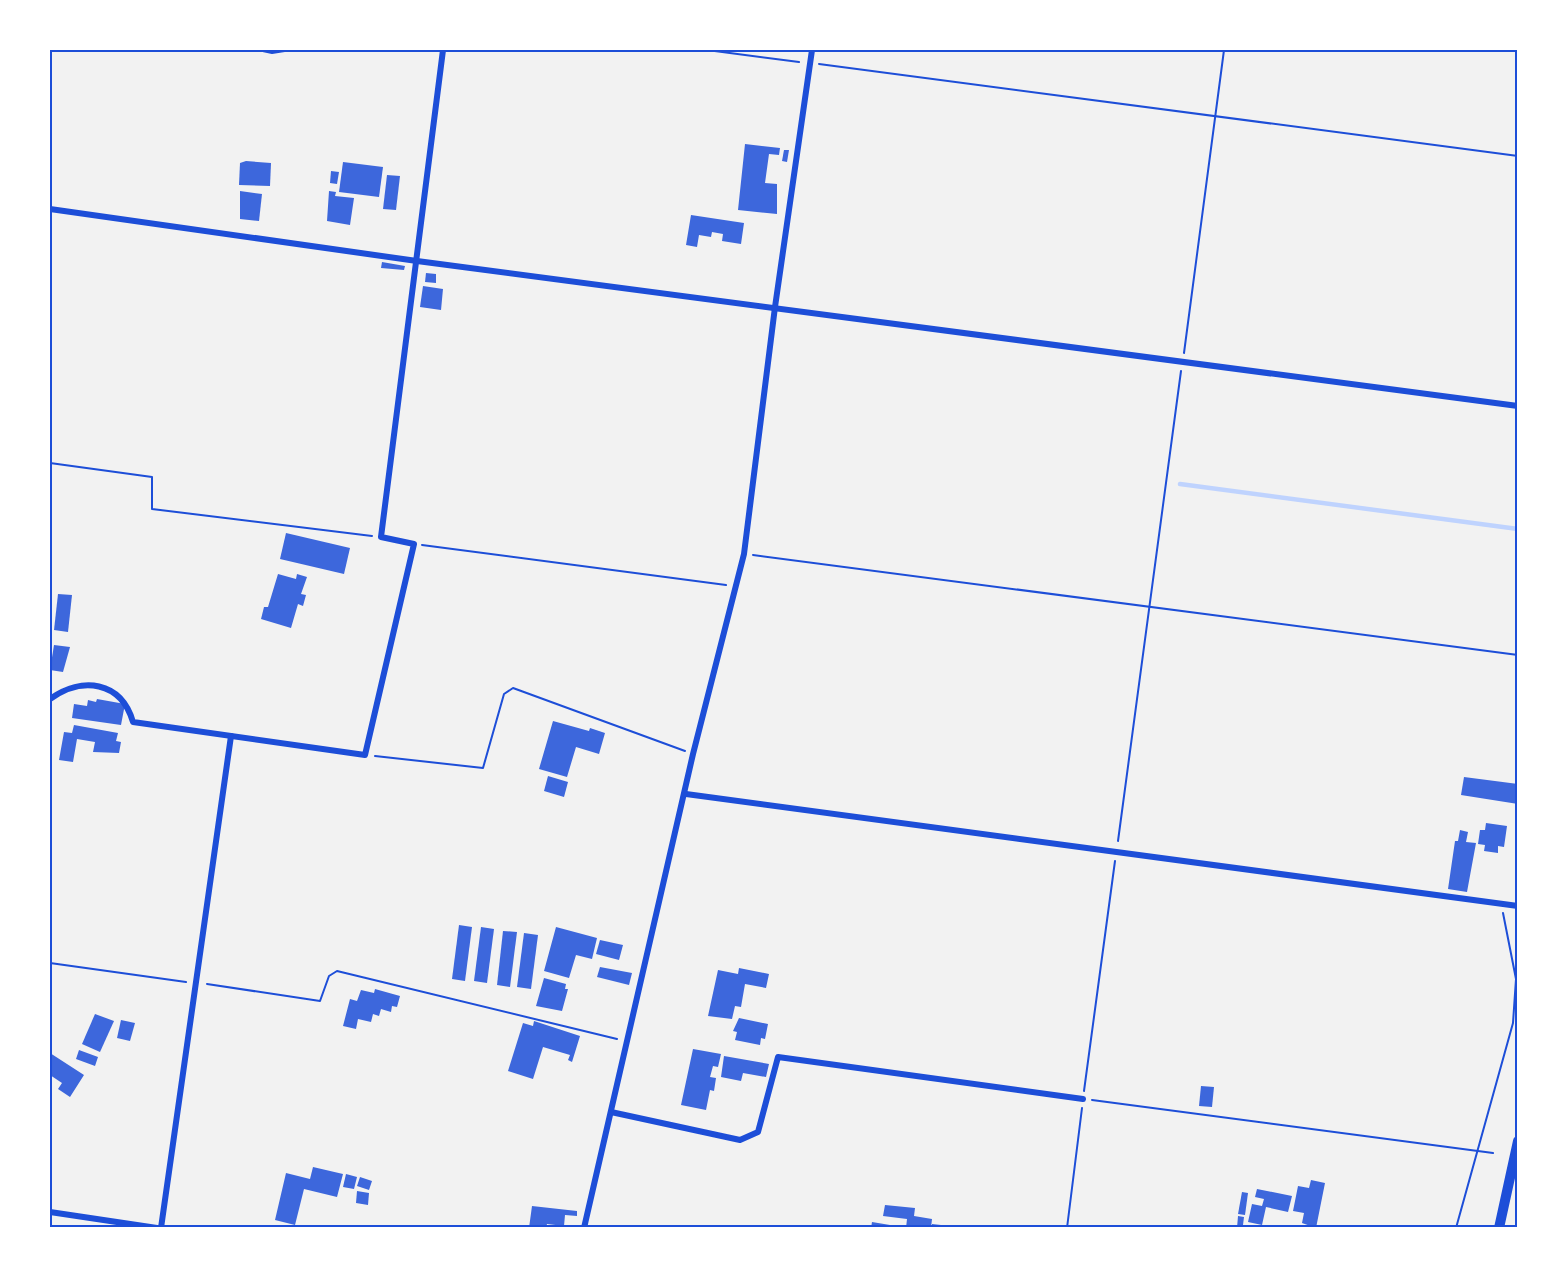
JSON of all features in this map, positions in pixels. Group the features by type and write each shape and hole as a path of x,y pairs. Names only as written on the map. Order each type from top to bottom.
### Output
{"street":[{"path":"50,699 59,692 76,688 105,687 119,695 128,708 132,722 366,755 414,544 381,537 442,50"},
{"path":"584,1227 686,794 693,754 744,554 775,307 812,50"},
{"path":"50,209 417,261 1518,406"},
{"path":"50,1212 159,1227 197,983 231,736"},
{"path":"686,794 1518,906"},
{"path":"611,1112 740,1140 758,1132 778,1057 1083,1099"},
{"path":"1500,1227 1518,1141"}],"path":[{"path":"258,50 272,53 291,50"},
{"path":"706,50 1215,114 1518,156"},
{"path":"1067,1227 1224,50"},
{"path":"50,463 152,477 152,509 381,537"},
{"path":"414,544 737,586"},
{"path":"744,554 1518,656"},
{"path":"366,755 483,768 504,694 513,688 693,754"},
{"path":"1456,1227 1479,1152 1513,1023 1516,979 1500,903"},
{"path":"50,963 320,1001 329,976 338,971 628,1042"},
{"path":"1083,1099 1493,1153"}],"building":[{"path":"745,144 780,148 779,155 769,154 765,183 777,184 777,214 738,210"},
{"path":"784,150 789,150 787,162 782,161"},
{"path":"246,161 271,163 270,186 239,185 240,163"},
{"path":"343,162 383,167 379,197 339,192"},
{"path":"331,171 339,172 337,184 330,183"},
{"path":"387,175 400,176 396,210 383,209"},
{"path":"240,191 262,194 259,221 240,219"},
{"path":"329,191 336,192 335,196 354,198 350,225 327,221"},
{"path":"691,215 744,223 741,244 722,241 723,234 712,232 711,237 699,235 697,247 686,245"},
{"path":"382,262 405,266 404,270 381,268"},
{"path":"426,273 436,274 436,283 425,282"},
{"path":"423,286 443,289 441,310 420,307"},
{"path":"286,533 350,548 344,574 280,559"},
{"path":"278,574 296,579 297,574 307,577 301,594 306,595 303,606 298,604 291,628 261,619 264,607 268,607"},
{"path":"58,594 72,595 68,632 54,630"},
{"path":"54,645 70,647 63,672 50,670"},
{"path":"97,699 125,704 121,725 72,718 74,704 87,706 88,700 96,702"},
{"path":"553,721 605,733 599,754 576,747 567,777 539,769"},
{"path":"74,725 118,733 116,741 121,742 119,753 93,752 95,742 77,739 73,762 59,760 64,732 72,733"},
{"path":"548,776 568,782 564,797 544,791"},
{"path":"1464,777 1518,784 1518,804 1461,795"},
{"path":"1486,823 1507,826 1504,847 1498,846 1498,853 1484,851 1485,845 1478,844 1480,830 1485,830"},
{"path":"1460,830 1468,832 1466,842 1476,843 1467,892 1448,889 1455,841 1458,841"},
{"path":"459,925 472,927 465,981 452,979"},
{"path":"481,927 494,929 487,983 474,981"},
{"path":"556,927 597,938 592,959 576,955 569,978 544,971"},
{"path":"503,931 517,932 510,987 497,985"},
{"path":"524,933 538,935 531,989 517,987"},
{"path":"600,940 623,945 619,960 596,954"},
{"path":"600,967 632,973 629,985 597,977"},
{"path":"739,968 769,974 766,988 745,984 741,1007 735,1006 732,1019 708,1016 718,970 738,974"},
{"path":"544,978 566,984 565,989 568,989 562,1011 536,1006"},
{"path":"375,989 400,996 397,1007 392,1006 391,1012 381,1009 379,1016 373,1014 371,1022 358,1019 356,1029 343,1026 350,999 357,1001 361,990 374,993"},
{"path":"95,1014 114,1021 100,1052 82,1044"},
{"path":"739,1018 768,1024 765,1039 761,1038 760,1045 735,1040 737,1032 733,1031"},
{"path":"121,1020 135,1023 130,1041 117,1038"},
{"path":"534,1021 580,1036 572,1062 568,1060 570,1055 543,1047 533,1079 508,1071 523,1023 533,1026"},
{"path":"693,1049 721,1054 718,1067 713,1066 710,1077 716,1078 714,1091 710,1090 706,1110 681,1105"},
{"path":"79,1050 98,1057 95,1066 76,1059"},
{"path":"50,1053 84,1075 70,1097 58,1089 62,1083 50,1075"},
{"path":"724,1056 769,1064 766,1077 743,1073 741,1081 721,1077"},
{"path":"1201,1086 1214,1087 1212,1107 1199,1106"},
{"path":"313,1167 343,1174 337,1197 304,1189 295,1225 275,1220 286,1173 310,1179"},
{"path":"346,1174 357,1177 354,1189 343,1187"},
{"path":"360,1177 372,1181 369,1190 357,1186"},
{"path":"1311,1180 1325,1183 1316,1228 1302,1223 1304,1213 1293,1211 1298,1186 1309,1188"},
{"path":"1257,1189 1292,1196 1288,1212 1266,1207 1262,1225 1248,1222 1252,1204 1262,1206 1264,1199 1255,1197"},
{"path":"357,1191 369,1193 368,1205 356,1203"},
{"path":"1242,1192 1248,1193 1245,1215 1238,1214"},
{"path":"885,1205 915,1208 914,1216 932,1219 931,1228 906,1228 907,1219 883,1216"},
{"path":"532,1206 577,1211 577,1216 565,1215 564,1226 547,1224 546,1228 529,1228"},
{"path":"1238,1216 1244,1217 1243,1225 1247,1228 1237,1228"},
{"path":"872,1222 896,1226 896,1228 871,1228"},
{"path":"932,1224 950,1226 950,1228 932,1228"}],"waterway":[{"path":"1180,484 1518,529"}]}
